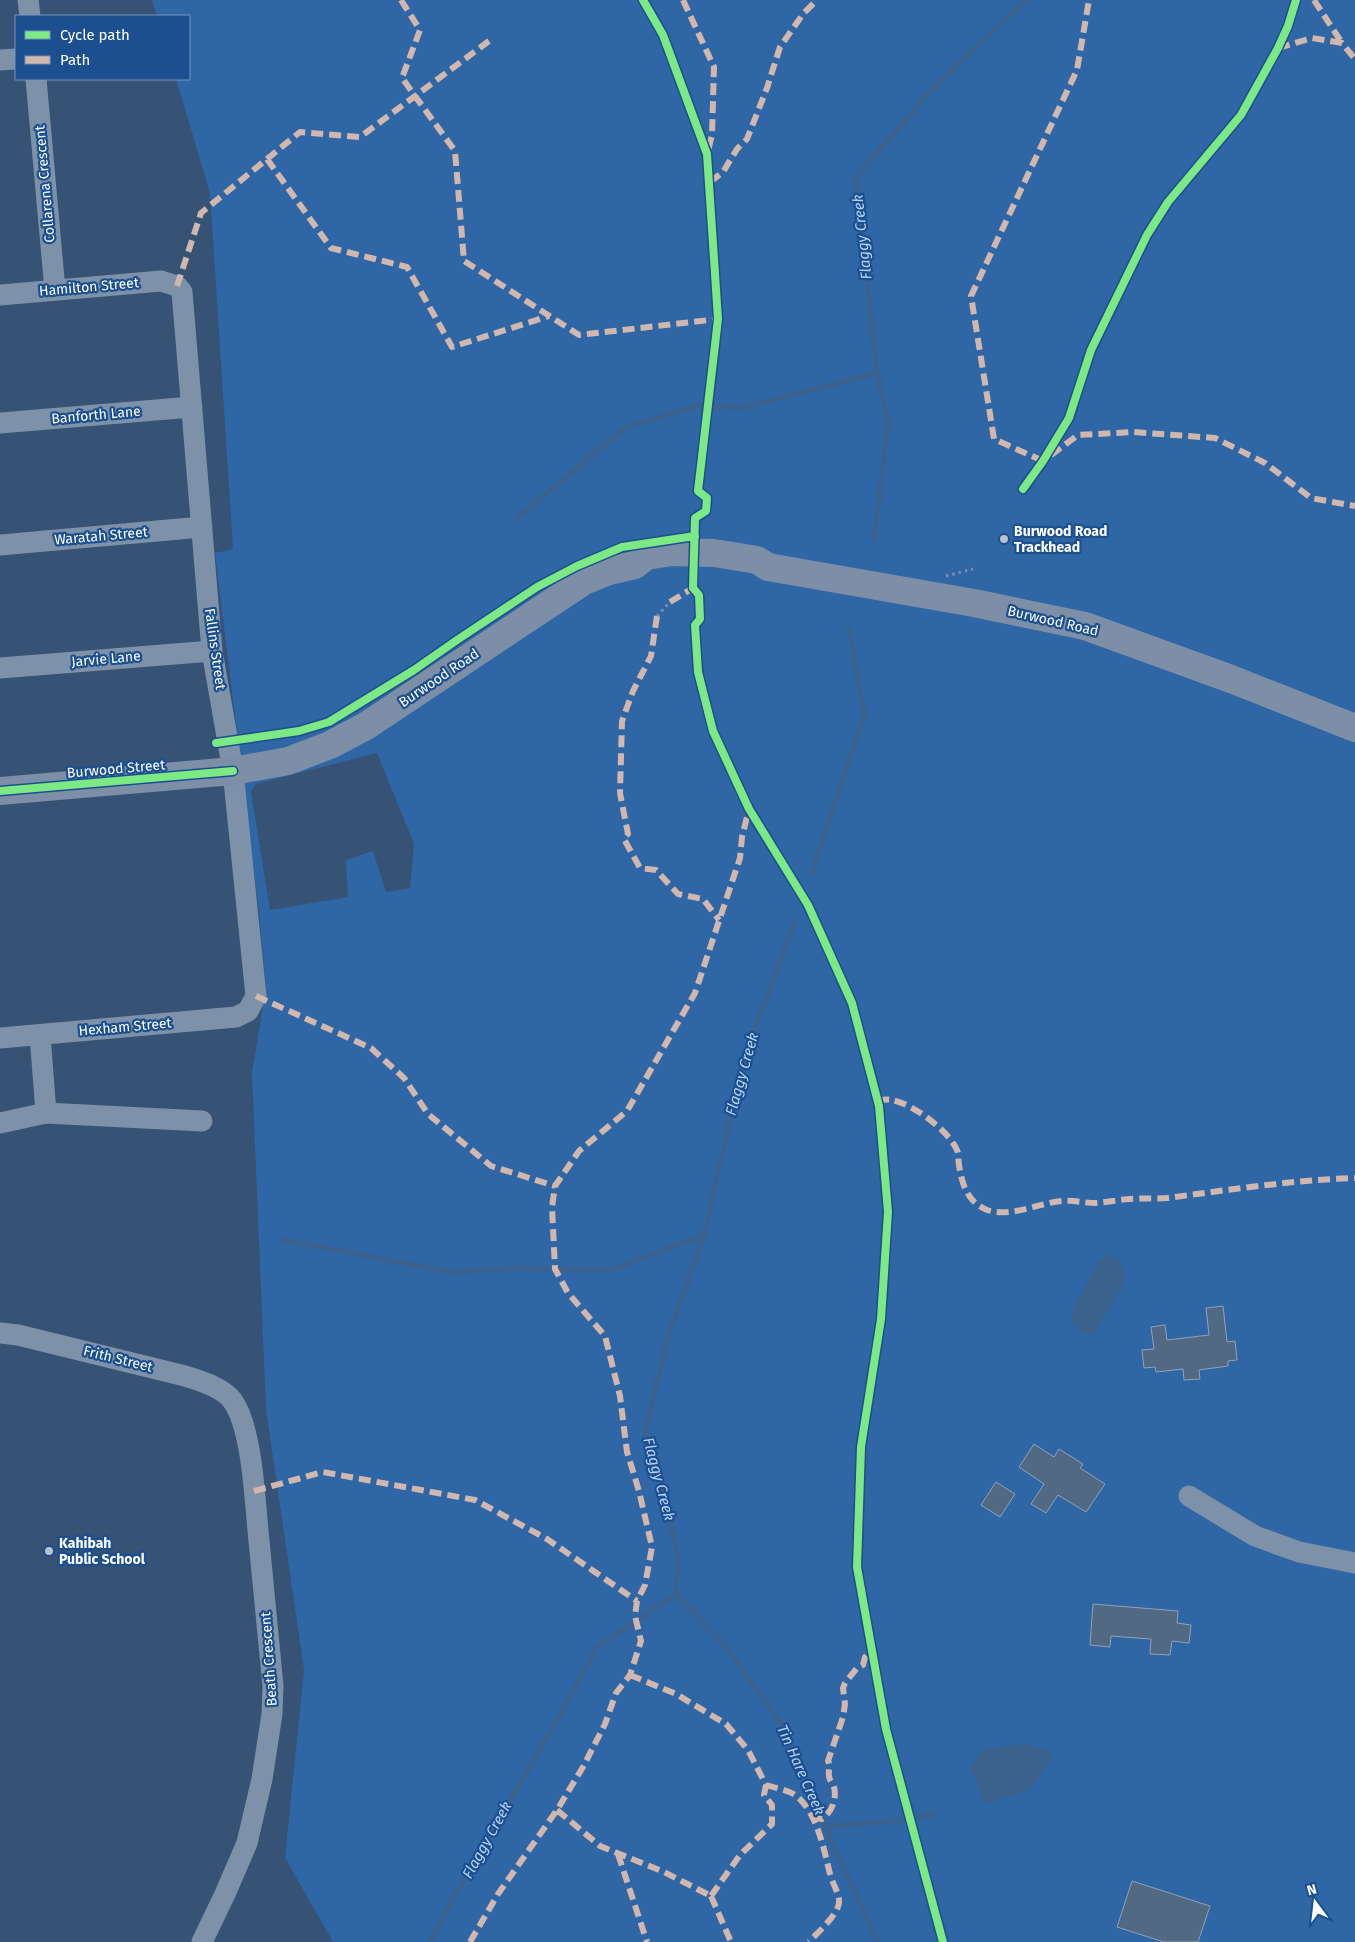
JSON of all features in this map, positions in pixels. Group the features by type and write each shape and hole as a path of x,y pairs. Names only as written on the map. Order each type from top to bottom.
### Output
{"main road":[{"name":"Burwood Road","path":"233,771 288,760 330,745 366,726 584,581 609,571 635,564 646,556 694,551 714,552 757,560 768,566 974,603 1086,626 1231,679 1355,728"},
{"name":"Burwood Street","path":"0,791 233,771"}],"street":[{"path":"28,0 30,15"},
{"path":"0,60 15,59"},
{"name":"Collarena Crescent","path":"36,80 55,290"},
{"name":"Hamilton Street","path":"0,295 161,281 177,286"},
{"name":"Fallins Street","path":"177,286 182,292 184,300 212,651 233,771 256,996 248,1011"},
{"name":"Banforth Lane","path":"0,423 192,407"},
{"name":"Waratah Street","path":"0,545 202,527"},
{"name":"Jarvie Lane","path":"0,668 212,651"},
{"name":"Hexham Street","path":"0,1038 236,1017 248,1011"},
{"path":"40,1035 46,1113"},
{"path":"0,1123 46,1113 202,1120"},
{"name":"Frith Street","path":"0,1333 185,1376 210,1385 231,1398"},
{"name":"Beath Crescent","path":"202,1942 247,1842 262,1779 272,1714 273,1686 253,1481 246,1432 241,1414 231,1398"},
{"path":"1189,1496 1255,1536 1299,1552 1355,1563"}],"path":[{"path":"657,616 670,602"}],"shaded area":[{"path":"152,0 1355,0 1355,1942 333,1942 285,1858 304,1670 266,1409 252,1073 266,988 259,912 215,553 233,549 210,193 176,80 190,80 190,15 157,15","holes":["377,753 414,844 410,888 386,892 373,851 346,860 348,897 270,910 251,792 256,784"]},
{"path":"1109,1255 1121,1260 1125,1282 1093,1335 1077,1330 1070,1320 1078,1300 1099,1261"},
{"path":"1022,1744 1044,1748 1053,1757 1029,1790 986,1804 970,1768 983,1749"}],"building":[{"path":"1223,1306 1227,1342 1235,1341 1237,1360 1228,1361 1228,1366 1199,1370 1200,1379 1184,1380 1183,1369 1156,1372 1155,1367 1144,1368 1142,1350 1154,1349 1151,1327 1165,1325 1167,1340 1209,1335 1206,1308"},
{"path":"1034,1444 1054,1457 1059,1449 1083,1464 1080,1468 1105,1484 1086,1512 1058,1495 1046,1513 1031,1504 1044,1484 1019,1467"},
{"path":"996,1482 1015,1494 1000,1517 981,1505"},
{"path":"1093,1604 1178,1611 1177,1623 1191,1625 1189,1643 1172,1641 1170,1655 1150,1654 1151,1639 1111,1636 1110,1647 1090,1645"},
{"path":"1132,1881 1210,1906 1198,1942 1164,1942 1117,1927"}],"waterway":[{"name":"Flaggy Creek","path":"874,540 888,423 877,373 856,177 930,92 1025,0"},
{"path":"716,406 743,408 877,373"},
{"path":"516,519 626,427 700,405"},
{"name":"Flaggy Creek","path":"811,875 864,716 849,628"},
{"name":"Flaggy Creek","path":"430,1942 597,1647 676,1594 678,1558 662,1483 645,1432 667,1340 704,1235 743,1060 795,921"},
{"path":"283,1240 452,1272 521,1268 610,1270 704,1235"},
{"name":"Tin Hare Creek","path":"676,1594 727,1648 782,1725 819,1806 822,1819 844,1869 878,1942"},
{"path":"918,1817 934,1813"},
{"path":"826,1826 902,1820"}],"marked path":[{"path":"401,0 420,30 402,78 455,151 464,261 579,335 718,319"},
{"path":"683,0 714,67 712,135 708,151"},
{"path":"710,182 723,172 737,149 747,139 767,88 780,47 803,14 817,0"},
{"path":"1043,461 994,439 971,296 1077,70 1089,0"},
{"path":"1314,0 1342,43"},
{"path":"1278,48 1312,38 1342,43 1355,59"},
{"path":"177,286 201,213 300,132 360,137 489,41"},
{"path":"267,159 331,248 407,267 452,347 549,316"},
{"path":"1051,455 1078,435 1133,432 1215,438 1265,463 1311,498 1355,506"},
{"path":"670,602 693,588"},
{"path":"657,616 651,656 633,691 622,721 620,793 628,834 624,839 640,868 656,870 678,894 703,899 719,920"},
{"path":"470,1942 498,1894 557,1810 583,1767 605,1724 616,1693 630,1675 641,1641 635,1616 637,1601 645,1585 652,1547 639,1491 627,1452 620,1396 605,1336 568,1293 555,1269 552,1207 555,1186 579,1151 627,1111 695,993 740,858 742,837 749,809"},
{"path":"256,996 371,1048 404,1078 428,1114 491,1166 555,1186"},
{"path":"877,1101 892,1100 900,1102 919,1112 938,1126 957,1150 962,1179 970,1197 980,1207 996,1212 1015,1211 1062,1201 1096,1203 1129,1199 1167,1198 1284,1183 1355,1178"},
{"path":"254,1491 323,1472 475,1500 547,1539 637,1601"},
{"path":"811,1817 822,1819 829,1813 833,1805 835,1792 829,1777 828,1761 843,1717 845,1704 843,1688 857,1668 863,1665 865,1657 872,1650"},
{"path":"630,1675 676,1694 726,1724 748,1750 766,1785 764,1795 772,1805 772,1824 740,1855 711,1896"},
{"path":"766,1785 792,1793 803,1802 809,1811 819,1832 838,1896 839,1903 835,1913 809,1942"},
{"path":"557,1810 600,1846 664,1872 711,1896"},
{"path":"618,1854 647,1942"},
{"path":"711,1896 731,1942"}],"cycle path":[{"path":"643,0 663,35 707,154 718,319 698,491 707,498 706,511 695,518 693,588 699,595 700,619 695,625 698,672 713,731 749,809 808,905 852,1003 879,1106 888,1212 881,1319 861,1447 857,1567 886,1729 943,1942"},
{"path":"1023,489 1043,461 1069,418 1091,350 1147,235 1168,202 1241,115 1278,48 1288,26 1296,0"},
{"path":"216,743 299,731 329,722 414,670 537,587 577,566 622,547 695,536"},
{"path":"0,791 233,771"}],"place":[{"name":"Burwood Road Trackhead","path":"1004,539"},
{"name":"Kahibah Public School","path":"49,1551"}]}
